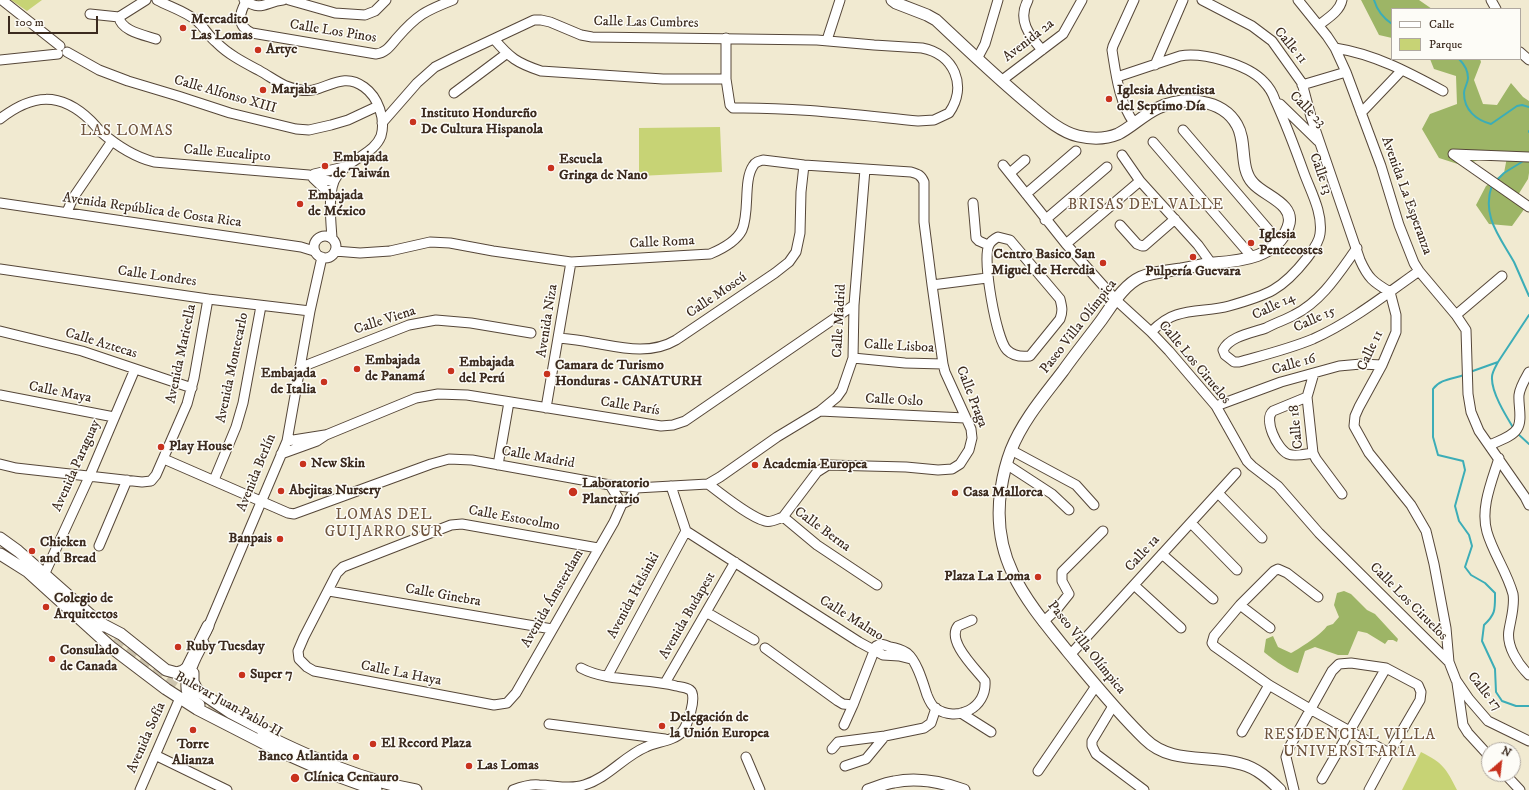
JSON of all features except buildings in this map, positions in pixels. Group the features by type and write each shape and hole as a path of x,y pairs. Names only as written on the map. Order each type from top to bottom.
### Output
{"main road":[{"name":"Paseo Villa Olímpica","path":"892,0 932,17 1001,81 1039,113 1060,128 1074,135 1090,138 1106,137 1122,132 1155,109 1178,102 1199,101 1217,106 1237,125 1242,139 1246,171 1249,179 1257,187 1280,202 1287,212 1290,223 1280,242 1269,251 1238,261 1211,263 1147,275 1140,277 1133,282 1116,300 1026,421 1010,450 999,503 1000,536 1003,550 1021,590 1043,622 1070,655 1113,706 1148,743 1160,750 1176,756 1244,764 1266,777 1280,790"},
{"name":"Bulevar Juan Pablo II","path":"0,538 112,648 180,698 197,709 277,750 313,766 376,790"},
{"name":"Bulevar Juan Pablo II","path":"0,546 13,556 44,574 116,637"},
{"name":"Bulevar Juan Pablo II","path":"0,554 29,566"},
{"path":"98,622 121,634 166,670 177,673 186,668 208,626"},
{"path":"203,643 193,675 193,682 197,690 223,708 266,730 292,748"},
{"path":"203,643 198,651 187,680 188,694 206,709 313,766"},
{"name":"Bulevar Juan Pablo II","path":"263,734 344,770 398,790"},
{"path":"868,790 894,782 917,780 934,781 964,790"},
{"name":"Bulevar Juan Pablo II","path":"387,785 416,790"},
{"path":"887,790 910,787 941,790"}],"street":[{"name":"Calle Alfonso XIII","path":"2,0 62,51 99,70 128,81 230,113 296,129 309,130 348,120 378,106"},
{"path":"90,14 119,16 146,0"},
{"path":"157,0 187,14 197,21 221,48 247,65 286,86 306,91 314,90 334,82 351,81 364,87 375,98 382,123 381,136 373,148 346,166 336,176 333,182 331,220 332,238 336,244 335,251 331,256 322,258 316,254 314,247 315,240 322,236 329,236 332,238"},
{"path":"245,0 260,7 283,0"},
{"name":"Calle Los Pinos","path":"245,0 240,17 242,27 247,30 376,54 384,52 417,17 433,8 453,0"},
{"path":"289,0 335,13 365,15 375,11 386,0"},
{"path":"827,40 840,0"},
{"path":"977,59 985,44 998,0"},
{"path":"1028,0 1023,14 1024,22 1027,32 1042,50"},
{"name":"Avenida 2a","path":"1001,81 1063,34 1082,0"},
{"path":"1134,0 1112,50 1120,94 1129,116 1134,123"},
{"path":"1155,65 1183,0"},
{"name":"Calle 11","path":"1202,0 1252,26 1272,41 1302,85 1319,142 1360,260 1369,278 1390,292 1396,315 1396,332 1382,365 1359,407 1355,416 1354,426 1369,453 1411,505 1426,532 1434,564 1446,628 1449,662"},
{"name":"Avenida La Esperanza","path":"1298,0 1319,25 1335,48 1346,72 1381,166 1414,263 1456,315 1466,330 1468,394 1471,412 1480,431 1528,499"},
{"path":"1319,25 1334,13 1341,4 1342,0"},
{"path":"119,16 120,21 127,28 156,39"},
{"name":"Calle Las Cumbres","path":"382,123 430,71 455,57 534,20 550,22 581,35 592,37 827,40 922,48 935,52 941,56 954,71 958,81 957,93 949,113 934,120 918,121 805,110 733,108 730,105 726,79"},
{"path":"494,39 506,54 524,65 541,71 663,79 726,79 726,38"},
{"path":"1335,48 1354,51 1372,57 1402,70 1443,91"},
{"path":"0,60 62,51"},
{"path":"1521,53 1529,60"},
{"path":"454,92 506,54"},
{"name":"Calle 13","path":"1117,77 1188,55 1215,58 1256,74 1264,82 1274,97 1289,131 1317,206 1320,220 1320,235 1314,248 1296,272 1283,284 1269,293 1228,306 1176,314 1151,332"},
{"path":"1361,113 1402,70"},
{"path":"1302,85 1346,72"},
{"name":"Calle 23","path":"1274,97 1286,111 1319,142"},
{"name":"Calle Eucalipto","path":"0,119 19,105 35,100 52,99 64,102 77,110 112,141 140,157 154,162 309,175 333,182"},
{"path":"1183,130 1280,242"},
{"path":"67,212 73,198 112,141"},
{"path":"1153,142 1252,257"},
{"path":"1026,194 1076,151"},
{"path":"1529,157 1453,154 1529,207"},
{"path":"1122,155 1140,180 1198,245 1211,263"},
{"name":"Calle Roma","path":"335,251 378,252 407,248 430,242 450,243 493,251 571,262 710,254 722,249 735,239 742,230 750,175 753,166 757,162 763,160 804,165 911,172 922,177 924,182"},
{"path":"1010,173 1025,160"},
{"name":"Calle Moscú","path":"559,338 633,349 649,350 659,348 676,340 775,273 789,262 796,252 800,233 801,192 804,165"},
{"name":"Calle Los Ciruelos","path":"1003,165 1045,220 1066,244 1116,300 1151,332 1216,406 1247,461 1278,486 1319,534 1449,662"},
{"path":"309,175 346,166"},
{"path":"1045,220 1107,167"},
{"name":"Calle Madrid","path":"164,459 288,513 294,514 431,464 449,459 472,460 610,485 636,488 708,484 777,437 820,411 837,397 842,390 853,358 854,305 865,189 865,169"},
{"path":"309,175 319,182 332,196"},
{"path":"1066,244 1140,180"},
{"name":"Calle Praga","path":"783,518 817,472 828,465 884,466 938,470 952,469 960,464 969,450 972,438 971,429 943,364 924,222 924,182"},
{"name":"Avenida República de Costa Rica","path":"0,203 300,247 314,247"},
{"path":"973,203 976,238 988,245"},
{"path":"1120,225 1137,244 1144,246 1175,219"},
{"path":"322,236 331,220"},
{"path":"998,237 1010,240 1060,299 1063,312 1060,319 1030,356 1023,357 1016,355 1007,350 1001,340 987,278 988,245 993,239 998,237"},
{"name":"Calle 14","path":"1226,345 1231,341 1295,315 1306,307 1328,288 1357,248"},
{"name":"Avenida Berlín","path":"203,643 208,626 287,441 310,312 322,258"},
{"name":"Avenida Niza","path":"546,408 571,262"},
{"name":"Calle Londres","path":"0,269 310,312"},
{"name":"Calle 15","path":"1226,345 1223,353 1229,360 1234,362 1275,352 1312,339 1337,327 1420,272"},
{"path":"1456,315 1502,276"},
{"path":"932,285 987,278"},
{"name":"Avenida Maricella","path":"126,480 142,482 151,481 156,475 164,459 187,404 192,388 208,299"},
{"name":"Calle París","path":"281,454 317,441 326,435 416,398 438,394 467,395 661,426 679,423 685,421 854,305"},
{"name":"Avenida Montecarlo","path":"214,480 236,427 243,403 261,306"},
{"name":"Calle Viena","path":"300,368 409,325 436,320 471,323 531,333"},
{"name":"Calle Aztecas","path":"0,331 82,351 192,388"},
{"name":"Calle Lisboa","path":"853,358 943,364"},
{"name":"Calle 16","path":"1216,406 1281,382 1339,366 1361,364 1382,365"},
{"name":"Avenida Paraguay","path":"44,574 90,475 135,369"},
{"path":"1490,445 1517,430 1520,421 1519,396 1521,387 1529,372"},
{"name":"Calle 18","path":"1314,373 1308,397 1313,453 1342,494"},
{"name":"Calle Maya","path":"0,395 114,417"},
{"path":"1308,397 1273,411 1270,413 1269,417 1274,439 1282,450 1293,456 1313,453"},
{"path":"498,465 509,402"},
{"name":"Calle Oslo","path":"820,411 965,418"},
{"name":"Calle París","path":"287,441 326,435"},
{"path":"1010,450 1076,485 1094,505"},
{"path":"1499,458 1489,488 1485,510 1485,524 1487,533 1513,594 1514,605 1509,632 1509,644 1524,670 1529,675"},
{"path":"0,464 16,468 126,480 99,546"},
{"path":"1006,464 1052,494 1069,510"},
{"name":"Calle 1a","path":"1070,655 1236,473"},
{"name":"Calle Berna","path":"708,484 746,511 765,521 771,522 783,518 787,520 817,545 877,585"},
{"path":"610,485 622,504"},
{"path":"671,486 686,531"},
{"name":"Avenida Ámsterdam","path":"503,704 510,700 516,693 614,522 622,504 628,501 636,488"},
{"path":"1218,493 1262,538"},
{"path":"1190,523 1237,570"},
{"name":"Calle Estocolmo","path":"299,659 298,651 304,637 337,573 346,565 455,525 462,524 598,548"},
{"name":"Calle Malmo","path":"686,531 873,650"},
{"name":"Avenida Helsinki","path":"608,675 686,531"},
{"path":"1043,622 1057,609 1068,594 1062,581 1062,572 1103,531"},
{"path":"1162,554 1212,599"},
{"name":"Avenida Budapest","path":"665,683 735,562"},
{"path":"1318,597 1287,573 1278,569 1274,571 1240,605 1214,636 1212,643 1214,646 1270,685 1349,732 1389,753"},
{"path":"1134,585 1181,628"},
{"name":"Calle Ginebra","path":"329,591 552,629"},
{"path":"1240,605 1270,628"},
{"path":"706,612 754,640"},
{"path":"844,725 872,658 873,650 879,644 909,654 913,660 930,703 936,708 954,714 977,706 981,700 985,687 985,681 957,645 954,635 958,626 972,620"},
{"path":"765,648 838,701 843,704 852,705"},
{"name":"Calle La Haya","path":"299,659 307,667 314,671 494,706 503,704"},
{"name":"Calle 17","path":"1449,662 1456,680 1469,699 1488,721 1529,741"},
{"path":"1294,790 1286,756 1290,746 1332,671 1340,664 1351,663 1386,668 1418,685 1421,692 1420,700 1369,790"},
{"path":"513,790 538,784 573,787 582,786 599,779 646,747 673,738 681,733 687,723 694,697 689,689 665,683 591,673 581,668"},
{"path":"1322,780 1386,668"},
{"path":"1456,680 1463,725 1481,747"},
{"path":"1242,732 1270,685"},
{"path":"1038,771 1096,686"},
{"name":"Avenida Sofía","path":"140,790 180,698"},
{"path":"1113,706 1092,741 1093,750 1096,754 1144,790"},
{"path":"832,749 838,742 885,736 929,726 936,708"},
{"path":"960,713 991,732"},
{"path":"548,724 667,740"},
{"path":"845,766 866,759 885,736"},
{"path":"155,755 227,790"},
{"path":"746,757 760,790"},
{"path":"1512,782 1520,790"}],"green space":[{"path":"11,0 42,0 27,11"},
{"path":"1361,0 1419,0 1431,8 1391,8 1391,38 1379,35"},
{"path":"1430,60 1480,60 1481,62 1474,80 1483,104 1497,105 1511,83 1523,97 1529,101 1529,173 1528,179 1518,195 1525,208 1512,226 1489,224 1476,205 1486,186 1504,173 1508,152 1461,165 1439,158 1422,129 1430,114 1457,104 1456,76 1434,69"},
{"path":"720,127 722,172 639,176 639,128"},
{"path":"1344,591 1351,594 1367,610 1375,614 1398,639 1397,642 1388,640 1385,644 1367,633 1358,631 1348,655 1338,655 1315,647 1305,651 1298,673 1275,661 1264,652 1266,639 1273,636 1278,647 1291,653 1316,637 1327,626 1333,624 1339,617 1334,605 1337,593"},
{"path":"1421,752 1434,759 1447,771 1457,790 1402,790"}],"waterway":[{"path":"1374,0 1381,14 1391,23"},
{"path":"1460,60 1463,63 1468,75 1464,93 1466,104 1472,113 1480,120 1491,124 1517,106 1522,105 1529,107"},
{"path":"1496,181 1504,173 1525,160"},
{"path":"1492,185 1489,196 1490,216 1498,235 1514,262 1529,296"},
{"path":"1470,372 1498,362 1529,315"},
{"path":"1498,362 1492,375 1492,383 1500,404 1514,429"},
{"path":"1464,375 1443,381 1433,389 1433,437 1438,455 1463,461 1465,470 1455,506 1459,521 1469,535 1472,546 1465,567 1471,575 1485,583 1495,593 1494,611 1491,618 1484,625 1482,641 1495,669 1496,692 1502,701 1516,706 1529,706"},
{"path":"1517,433 1529,444"}],"tunnel":[{"path":"116,637 160,673 191,695 224,715 241,723"}],"place":[{"name":"Mercadito Las Lomas","path":"183,28"},
{"name":"Artyc","path":"258,50"},
{"name":"Marjaba","path":"263,90"},
{"name":"Iglesia Adventista del Septimo Día","path":"1109,99"},
{"name":"Instituto Hondureño De Cultura Hispanola","path":"413,122"},
{"name":"Embajada de Taiwán","path":"325,166"},
{"name":"Escuela Gringa de Nano","path":"551,168"},
{"name":"Embajada de México","path":"300,204"},
{"name":"Iglesia Pentecostes","path":"1251,243"},
{"name":"Pulpería Guevara","path":"1193,257"},
{"name":"Centro Basico San Miguel de Heredia","path":"1103,263"},
{"name":"Embajada de Panamá","path":"357,369"},
{"name":"Embajada del Perú","path":"451,371"},
{"name":"Camara de Turismo Honduras - CANATURH","path":"547,374"},
{"name":"Embajada de Italia","path":"324,382"},
{"name":"Play House","path":"161,447"},
{"name":"New Skin","path":"303,464"},
{"name":"Academia Europea","path":"755,465"},
{"name":"Abejitas Nursery","path":"281,491"},
{"name":"Laboratorio Planetario","path":"573,492"},
{"name":"Casa Mallorca","path":"955,493"},
{"name":"Banpais","path":"280,539"},
{"name":"Chicken and Bread","path":"32,551"},
{"name":"Plaza La Loma","path":"1038,577"},
{"name":"Colegio de Arquitectos","path":"46,607"},
{"name":"Ruby Tuesday","path":"178,647"},
{"name":"Consulado de Canada","path":"52,659"},
{"name":"Super 7","path":"242,675"},
{"name":"Delegación de la Unión Europea","path":"662,726"},
{"name":"Torre Alianza","path":"193,730"},
{"name":"El Record Plaza","path":"373,744"},
{"name":"Banco Atlantida","path":"356,757"},
{"name":"Las Lomas","path":"469,766"},
{"name":"Clínica Centauro","path":"295,778"}],"district":[{"name":"LAS LOMAS","path":"127,132"},
{"name":"BRISAS DEL VALLE","path":"1146,206"},
{"name":"LOMAS DEL GUIJARRO SUR","path":"384,524"},
{"name":"RESIDENCIAL VILLA UNIVERSITARIA","path":"1350,744"}]}
